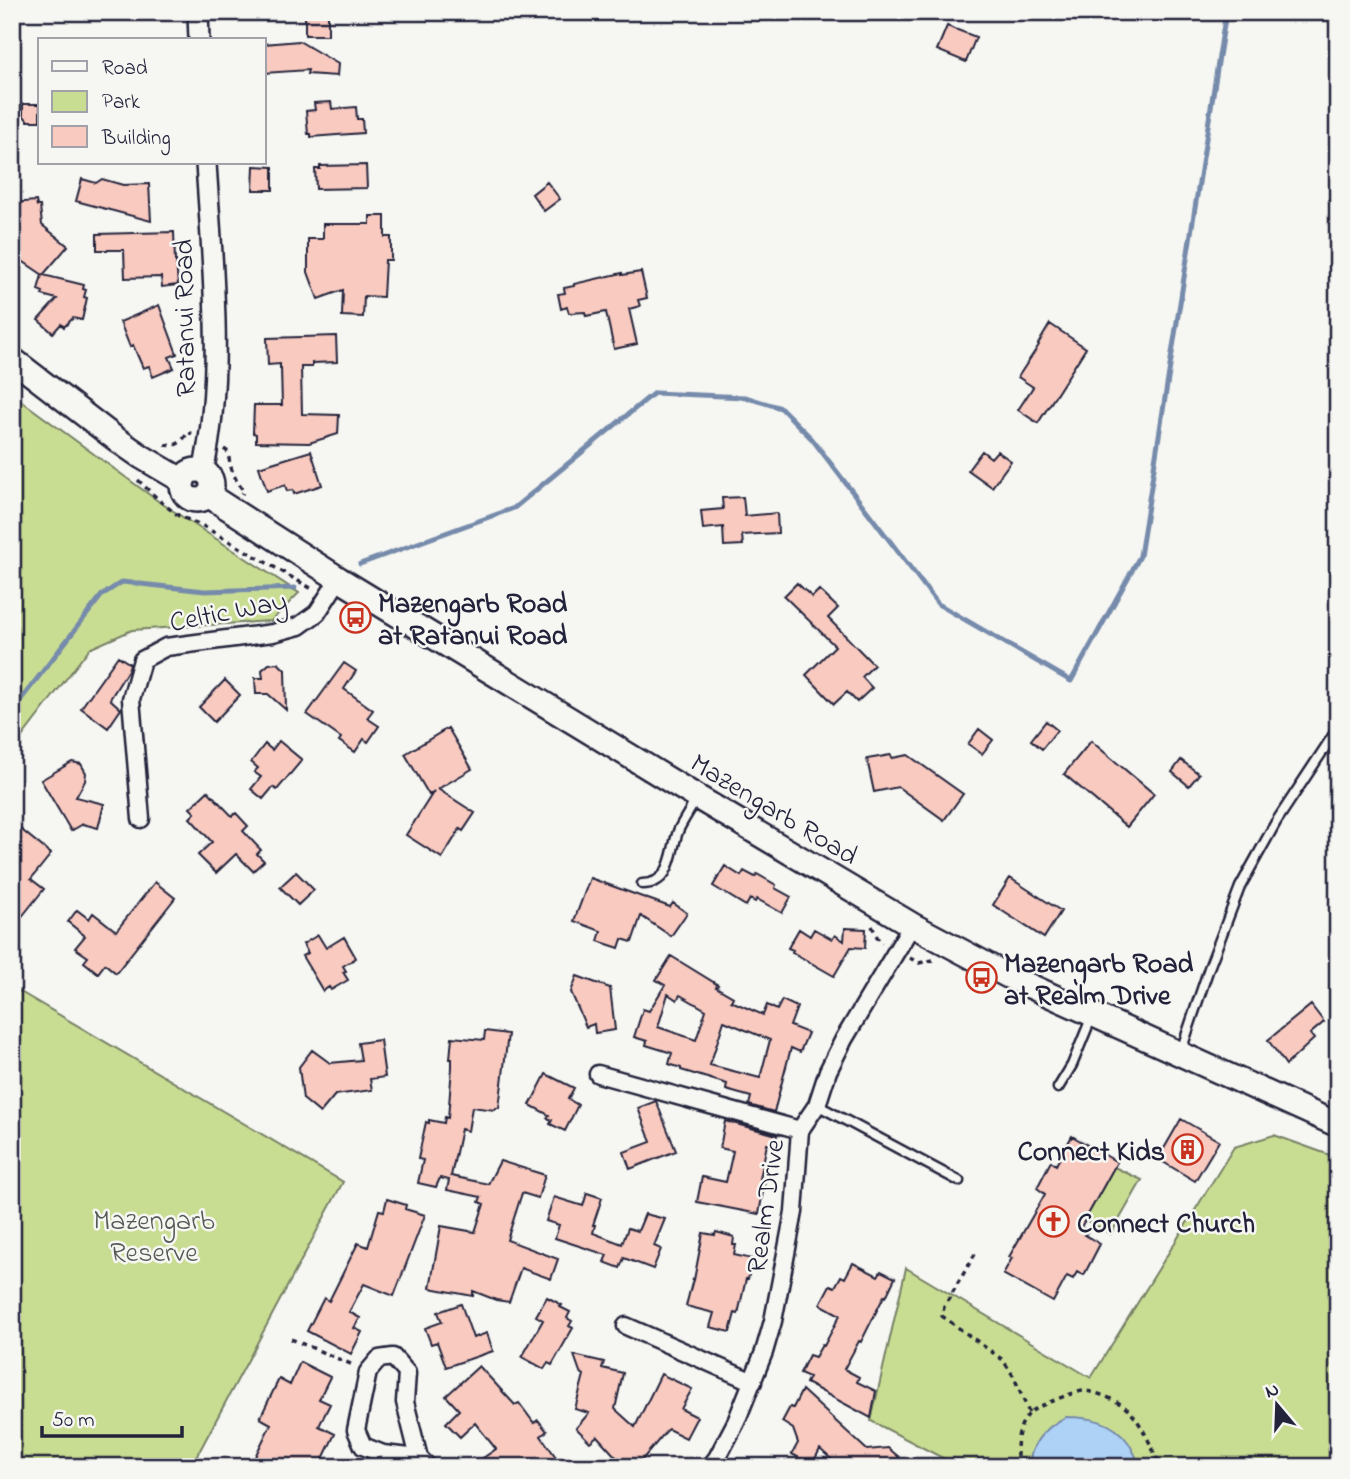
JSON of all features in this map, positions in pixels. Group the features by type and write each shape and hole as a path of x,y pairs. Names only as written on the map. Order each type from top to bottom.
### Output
{"main road":[{"path":"12,359 142,457 193,476"},
{"name":"Mazengarb Road","path":"193,476 210,478 212,487 208,495 339,579 912,925 1010,976 1338,1125"}],"street":[{"path":"198,12 199,38"},
{"name":"Ratanui Road","path":"193,476 210,443 215,380 206,164"},
{"name":"Celtic Way","path":"141,819 131,699 142,660 166,647 273,633 299,626 317,613 339,579"},
{"name":"Realm Drive","path":"714,1462 736,1422 764,1352 773,1321 794,1212 800,1130 817,1105 828,1071 844,1039 912,925"},
{"path":"598,1074 800,1130"},
{"path":"626,1326 752,1382"},
{"path":"393,1357 407,1373 405,1402 424,1462 383,1454 363,1446 356,1430 368,1372 379,1359 393,1357"},
{"path":"714,1462 732,1467"}],"lane":[{"path":"1180,1054 1240,887 1276,822 1338,728"},
{"path":"642,884 657,881 669,867 678,830 698,797"},
{"path":"1058,1088 1072,1065 1093,1013"},
{"path":"817,1105 959,1181"}],"path":[{"path":"159,442 175,446 188,432"},
{"path":"225,450 243,493"},
{"path":"975,1254 944,1307 942,1316 1003,1360 1014,1377 1029,1413"},
{"path":"291,1339 368,1372"},
{"path":"1017,1467 1017,1437 1029,1413 1038,1407 1085,1391 1121,1404 1142,1428 1161,1467"}],"green space":[{"path":"12,394 158,501 299,593 271,621 132,630 89,649 12,750"},
{"name":"Mazengarb Reserve","path":"12,987 343,1182 191,1467 12,1467"},
{"path":"1274,1135 1338,1158 1338,1467 960,1467 871,1421 906,1268 1091,1378 1234,1147"},
{"path":"1114,1167 1142,1180 1111,1234 1082,1218 1090,1211"}],"water":[{"path":"1066,1417 1092,1419 1115,1429 1128,1442 1142,1467 1029,1467 1032,1450 1040,1437"}],"building":[{"path":"305,12 328,12 328,35 305,35"},
{"path":"947,26 976,37 966,62 937,50"},
{"path":"299,41 338,64 337,76 307,74 308,70 266,73 266,44"},
{"path":"331,102 332,109 356,107 357,119 362,119 363,133 311,137 311,134 308,134 306,111 315,110 314,103"},
{"path":"23,104 38,104 38,121 28,121 23,115"},
{"path":"366,165 367,188 316,189 315,169 320,169 320,166"},
{"path":"254,166 273,167 273,190 253,190"},
{"path":"82,179 96,183 102,179 123,185 149,184 151,221 76,201"},
{"path":"547,182 560,199 544,211 532,194"},
{"path":"36,201 37,206 40,206 42,225 68,246 43,275 12,254 12,203"},
{"path":"370,216 385,216 385,237 391,237 391,260 385,260 383,297 364,296 363,317 342,316 343,290 318,299 308,272 308,239 323,239 323,224 370,224"},
{"path":"174,232 178,285 162,287 161,277 125,278 124,250 97,250 97,234"},
{"path":"641,272 647,298 638,300 640,306 629,309 637,344 614,349 606,312 586,316 585,312 569,313 567,307 561,309 558,294 565,293 564,288 622,273"},
{"path":"42,275 84,285 84,297 87,298 82,320 73,318 64,327 61,324 53,333 38,320 57,299 42,295 43,292 38,290"},
{"path":"159,305 177,354 169,357 174,368 153,377 149,366 143,368 133,345 130,347 120,322"},
{"path":"1050,324 1086,348 1038,423 1018,410 1033,387 1018,377"},
{"path":"336,336 337,362 312,363 312,367 301,367 302,414 339,415 338,434 309,443 256,442 256,434 253,433 254,405 282,405 281,368 280,364 268,365 267,338"},
{"path":"311,451 322,485 294,494 293,490 287,491 285,485 267,491 259,467"},
{"path":"982,451 991,458 997,451 1011,461 992,487 968,470"},
{"path":"743,497 745,516 777,513 778,533 742,535 743,545 724,546 723,527 703,529 701,511 723,509 722,498"},
{"path":"797,583 812,597 819,590 838,608 828,618 874,665 862,677 872,688 857,702 847,692 834,704 806,675 835,646 784,596"},
{"path":"118,656 130,664 110,699 121,709 108,728 81,708"},
{"path":"278,663 285,670 286,710 268,694 256,694 255,678 263,678 262,670 269,664"},
{"path":"344,663 356,671 344,689 373,710 367,718 379,726 368,742 364,739 355,752 339,741 341,738 307,714"},
{"path":"225,680 240,695 214,722 199,707"},
{"path":"1046,721 1057,730 1042,749 1031,740"},
{"path":"448,728 472,769 438,789 475,813 463,831 460,829 442,858 406,835 434,791 429,795 405,754"},
{"path":"979,729 993,740 982,754 968,744"},
{"path":"279,741 302,760 277,790 273,787 263,799 251,789 261,777 254,772 258,768 251,762 265,744 272,750"},
{"path":"1091,741 1154,794 1127,827 1064,774"},
{"path":"891,755 892,758 908,755 963,794 944,820 898,787 874,792 867,759"},
{"path":"1181,760 1199,774 1189,786 1172,772"},
{"path":"72,762 81,764 86,773 85,781 76,797 104,804 98,828 83,824 71,831 41,780"},
{"path":"208,791 232,816 236,813 248,826 243,831 261,850 257,854 264,861 253,871 236,854 216,873 198,855 212,842 190,818 195,813 190,808"},
{"path":"18,827 51,854 31,879 44,889 12,929 12,835"},
{"path":"725,866 741,876 744,871 755,877 757,874 791,897 782,913 757,899 755,902 750,899 746,906 713,886"},
{"path":"296,872 314,890 298,905 280,887"},
{"path":"590,878 670,907 673,903 687,913 671,936 641,916 632,942 622,939 619,948 598,941 601,931 574,921"},
{"path":"1010,878 1061,911 1044,938 993,905"},
{"path":"155,882 175,898 116,973 105,964 98,973 84,962 88,957 75,948 85,936 68,922 77,910 89,919 93,913 116,931"},
{"path":"845,928 866,929 865,948 851,947 834,976 788,948 799,929 810,936 814,929 832,939 835,935 844,941"},
{"path":"318,935 326,948 344,937 356,958 343,966 348,980 331,990 329,987 323,991 302,956 308,953 303,944"},
{"path":"671,956 718,985 716,987 733,997 731,1001 763,1015 767,1005 777,1010 782,1000 797,1007 790,1026 808,1033 800,1052 791,1048 774,1112 749,1105 751,1097 726,1090 727,1084 669,1064 672,1053 646,1045 647,1041 634,1037 643,1009 649,1011 665,985 656,980","holes":["668,994 677,1000 680,995 706,1010 696,1040 658,1027","724,1021 770,1040 760,1078 710,1065"]},
{"path":"577,976 610,988 615,1030 595,1033 594,1024 586,1027 571,992"},
{"path":"1311,1005 1324,1022 1310,1034 1314,1039 1286,1065 1268,1040"},
{"path":"485,1031 508,1034 499,1108 495,1110 472,1107 468,1131 461,1129 451,1176 488,1184 500,1161 545,1175 538,1198 522,1193 507,1240 558,1259 551,1279 521,1268 509,1302 473,1291 473,1296 430,1288 441,1226 475,1232 484,1204 479,1202 481,1197 447,1190 449,1180 440,1178 436,1187 418,1183 423,1160 418,1159 426,1122 429,1123 429,1120 444,1123 445,1117 448,1118 452,1037 484,1040"},
{"path":"380,1040 385,1077 370,1079 372,1090 335,1095 320,1113 303,1099 299,1067 312,1050 330,1063 361,1060 358,1043"},
{"path":"546,1074 574,1088 568,1099 578,1105 565,1131 550,1124 552,1120 547,1118 549,1115 530,1105"},
{"path":"656,1101 676,1151 630,1169 624,1152 651,1142 638,1108"},
{"name":"Connect Kids","path":"1181,1119 1219,1141 1195,1181 1158,1159"},
{"path":"725,1121 777,1135 775,1145 767,1144 760,1179 765,1180 759,1214 697,1202 702,1177 726,1182 733,1151 720,1148"},
{"name":"Connect Church","path":"1072,1136 1117,1162 1081,1227 1088,1231 1085,1235 1100,1244 1084,1275 1077,1272 1073,1279 1067,1276 1053,1302 1003,1274 1012,1258 1009,1257 1045,1194 1037,1188 1051,1161 1056,1165"},
{"path":"587,1193 602,1198 593,1233 622,1244 628,1228 638,1231 645,1214 665,1219 654,1246 661,1249 653,1269 624,1258 620,1268 604,1262 607,1255 555,1238 559,1225 546,1221 554,1197 583,1206"},
{"path":"387,1199 406,1205 405,1209 425,1215 394,1296 364,1284 349,1312 360,1318 354,1328 362,1332 351,1354 307,1331 324,1298 329,1301 358,1243 368,1247 379,1210 384,1211"},
{"path":"716,1232 734,1237 734,1255 752,1259 738,1314 735,1313 730,1332 710,1327 714,1313 686,1306 703,1233 715,1235"},
{"path":"853,1263 878,1276 881,1271 895,1278 844,1369 859,1377 857,1382 876,1391 871,1418 806,1383 809,1377 800,1373 809,1355 815,1357 822,1345 824,1346 840,1315 820,1304 830,1285 835,1287 841,1276 845,1278"},
{"path":"547,1297 570,1312 567,1318 572,1321 569,1326 573,1328 552,1365 548,1363 544,1369 522,1357 543,1320 536,1316"},
{"path":"461,1304 473,1338 487,1333 493,1351 446,1367 437,1342 431,1344 425,1328 442,1322 438,1312"},
{"path":"574,1355 604,1362 602,1368 623,1373 615,1409 635,1427 661,1374 692,1389 681,1409 697,1417 686,1438 668,1429 636,1467 625,1467 597,1436 590,1442 576,1428 589,1413 575,1409 584,1375 580,1372"},
{"path":"300,1362 330,1377 319,1399 330,1404 319,1426 335,1434 319,1467 250,1467 271,1424 260,1418 279,1379 290,1385"},
{"path":"479,1366 515,1405 519,1403 534,1423 538,1420 547,1431 541,1436 563,1467 470,1467 496,1449 475,1423 460,1437 446,1423 459,1410 446,1396"},
{"path":"802,1390 867,1450 888,1448 899,1457 889,1467 840,1467 820,1449 812,1465 792,1454 798,1443 793,1429 782,1422"}],"waterway":[{"path":"360,564 514,508 654,393 745,397 781,408 812,439 938,604 1071,681 1140,556 1226,12"},
{"path":"12,711 102,595 122,582 205,591 295,588"}],"place":[{"name":"Mazengarb Road at Ratanui Road","path":"355,618"},
{"name":"Mazengarb Road at Realm Drive","path":"981,978"},
{"name":"Connect Kids","path":"1188,1150"},
{"name":"Connect Church","path":"1054,1222"}]}
